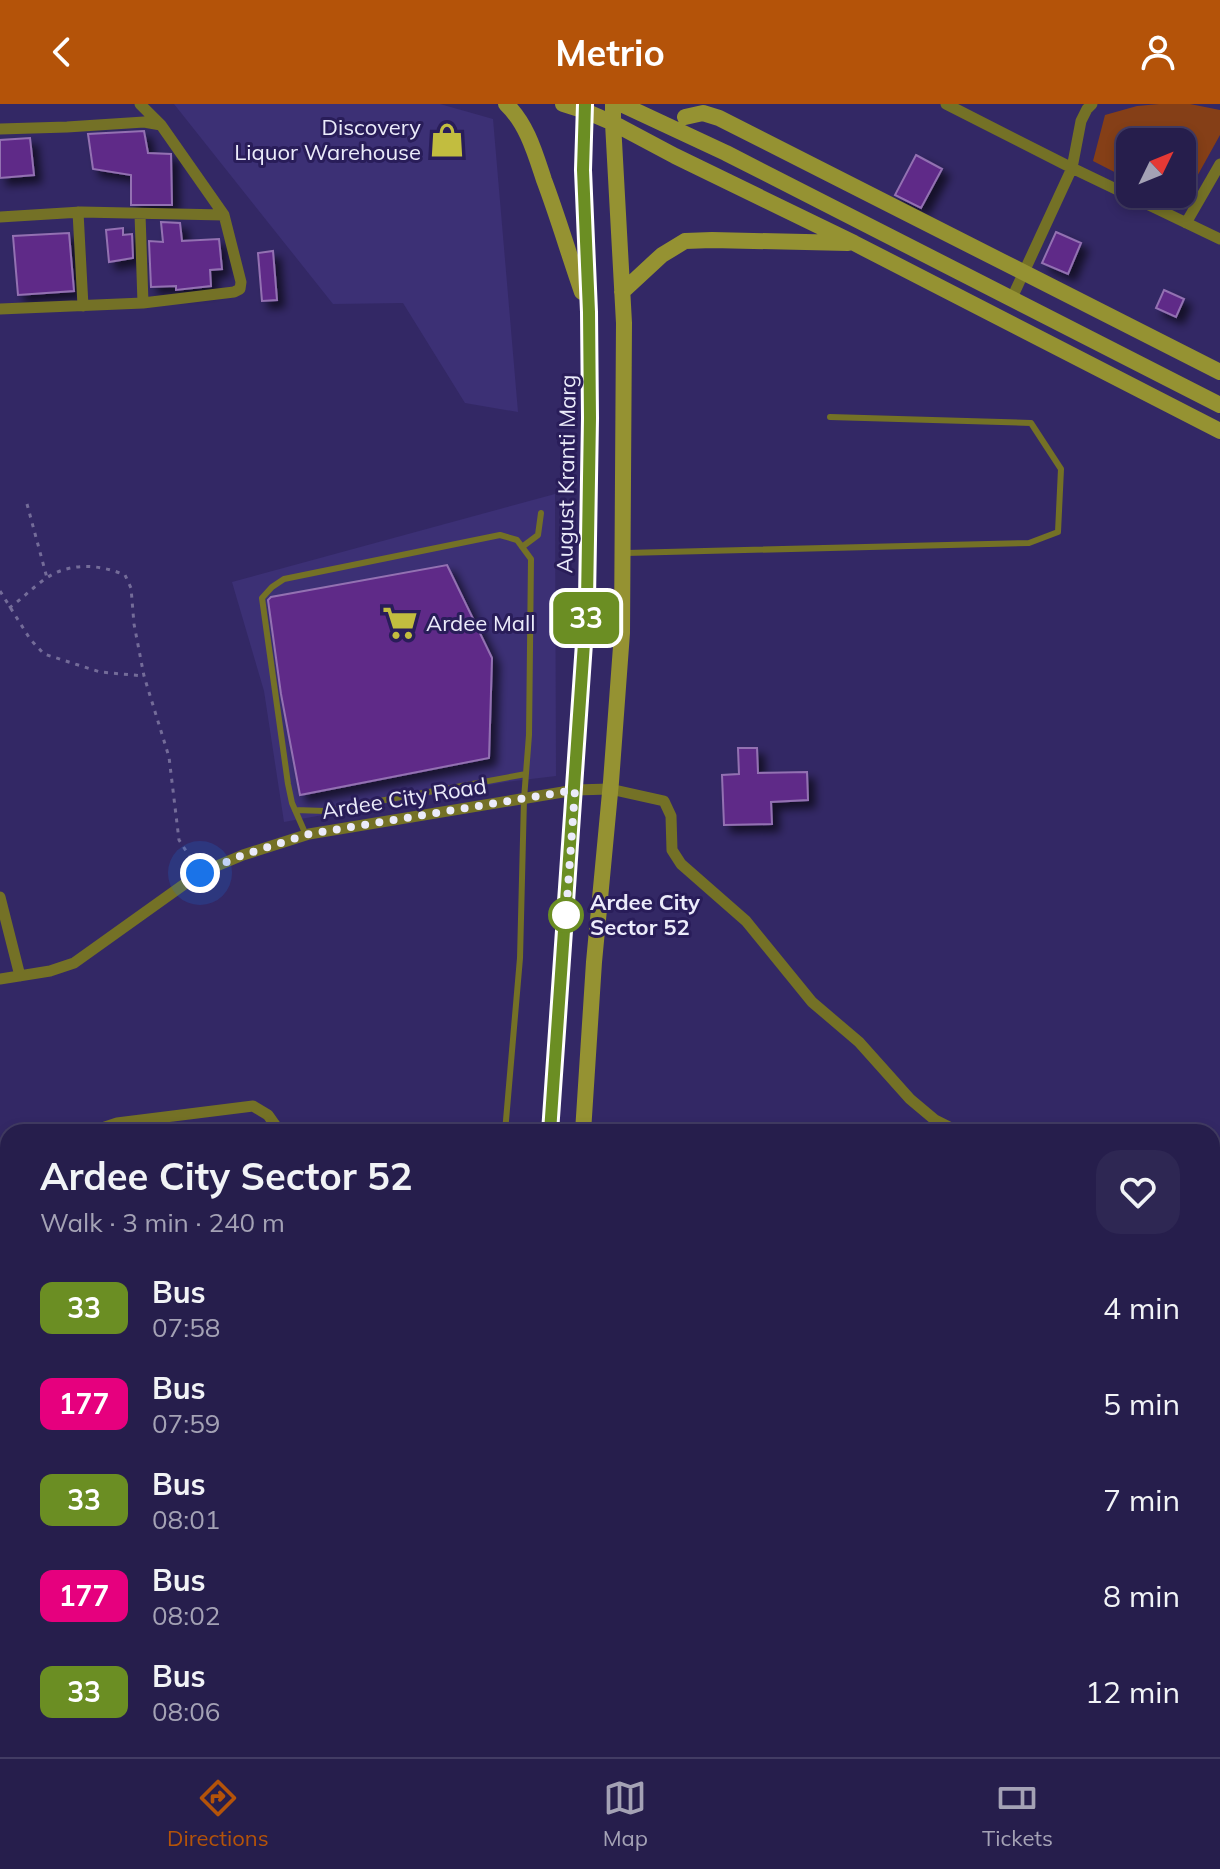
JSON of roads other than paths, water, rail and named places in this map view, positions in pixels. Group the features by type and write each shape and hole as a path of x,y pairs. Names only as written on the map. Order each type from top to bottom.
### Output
{"main road":[{"path":"506,104 517,114 526,131 589,312"},
{"path":"563,104 585,107 1220,431"},
{"path":"584,1124 622,633 622,292 613,104"},
{"path":"621,104 703,142 1220,405"},
{"name":"August Kranti Marg","path":"551,1124 587,600 590,418 583,170 585,107"},
{"path":"682,110 703,142"},
{"path":"682,110 719,118 1220,372"},
{"path":"622,292 662,255 685,241 854,243"}],"street":[{"path":"0,309 143,303 240,289 241,282 224,215 161,125 140,104"},
{"path":"946,104 1220,239"},
{"path":"1011,300 1072,168 1081,121 1092,104"},
{"path":"0,129 144,122 161,125"},
{"path":"1186,223 1220,164"},
{"path":"0,217 78,212 224,215"},
{"path":"78,212 83,306"},
{"path":"140,214 143,303"},
{"name":"Ardee City Road","path":"0,979 50,971 74,963 200,873 243,855 306,835 575,790 610,789 664,801 671,816 672,850 681,864 746,921 812,1002 859,1042 910,1099 943,1124"},
{"path":"0,897 20,976"},
{"path":"114,1124 253,1106 268,1115 274,1124"}],"lane":[{"path":"622,553 1029,543 1058,532 1061,469 1031,423 830,417"},
{"path":"522,547 538,535 541,513"},
{"path":"306,835 288,784 262,598 284,579 500,535 517,540 531,559 529,735 524,799 520,958 506,1124"},
{"path":"295,810 325,811 526,774"}],"place":[{"name":"Discovery Liquor Warehouse","path":"447,140"},
{"name":"Ardee Mall","path":"400,623"},
{"name":"Ardee City Sector 52","path":"566,915"}]}
